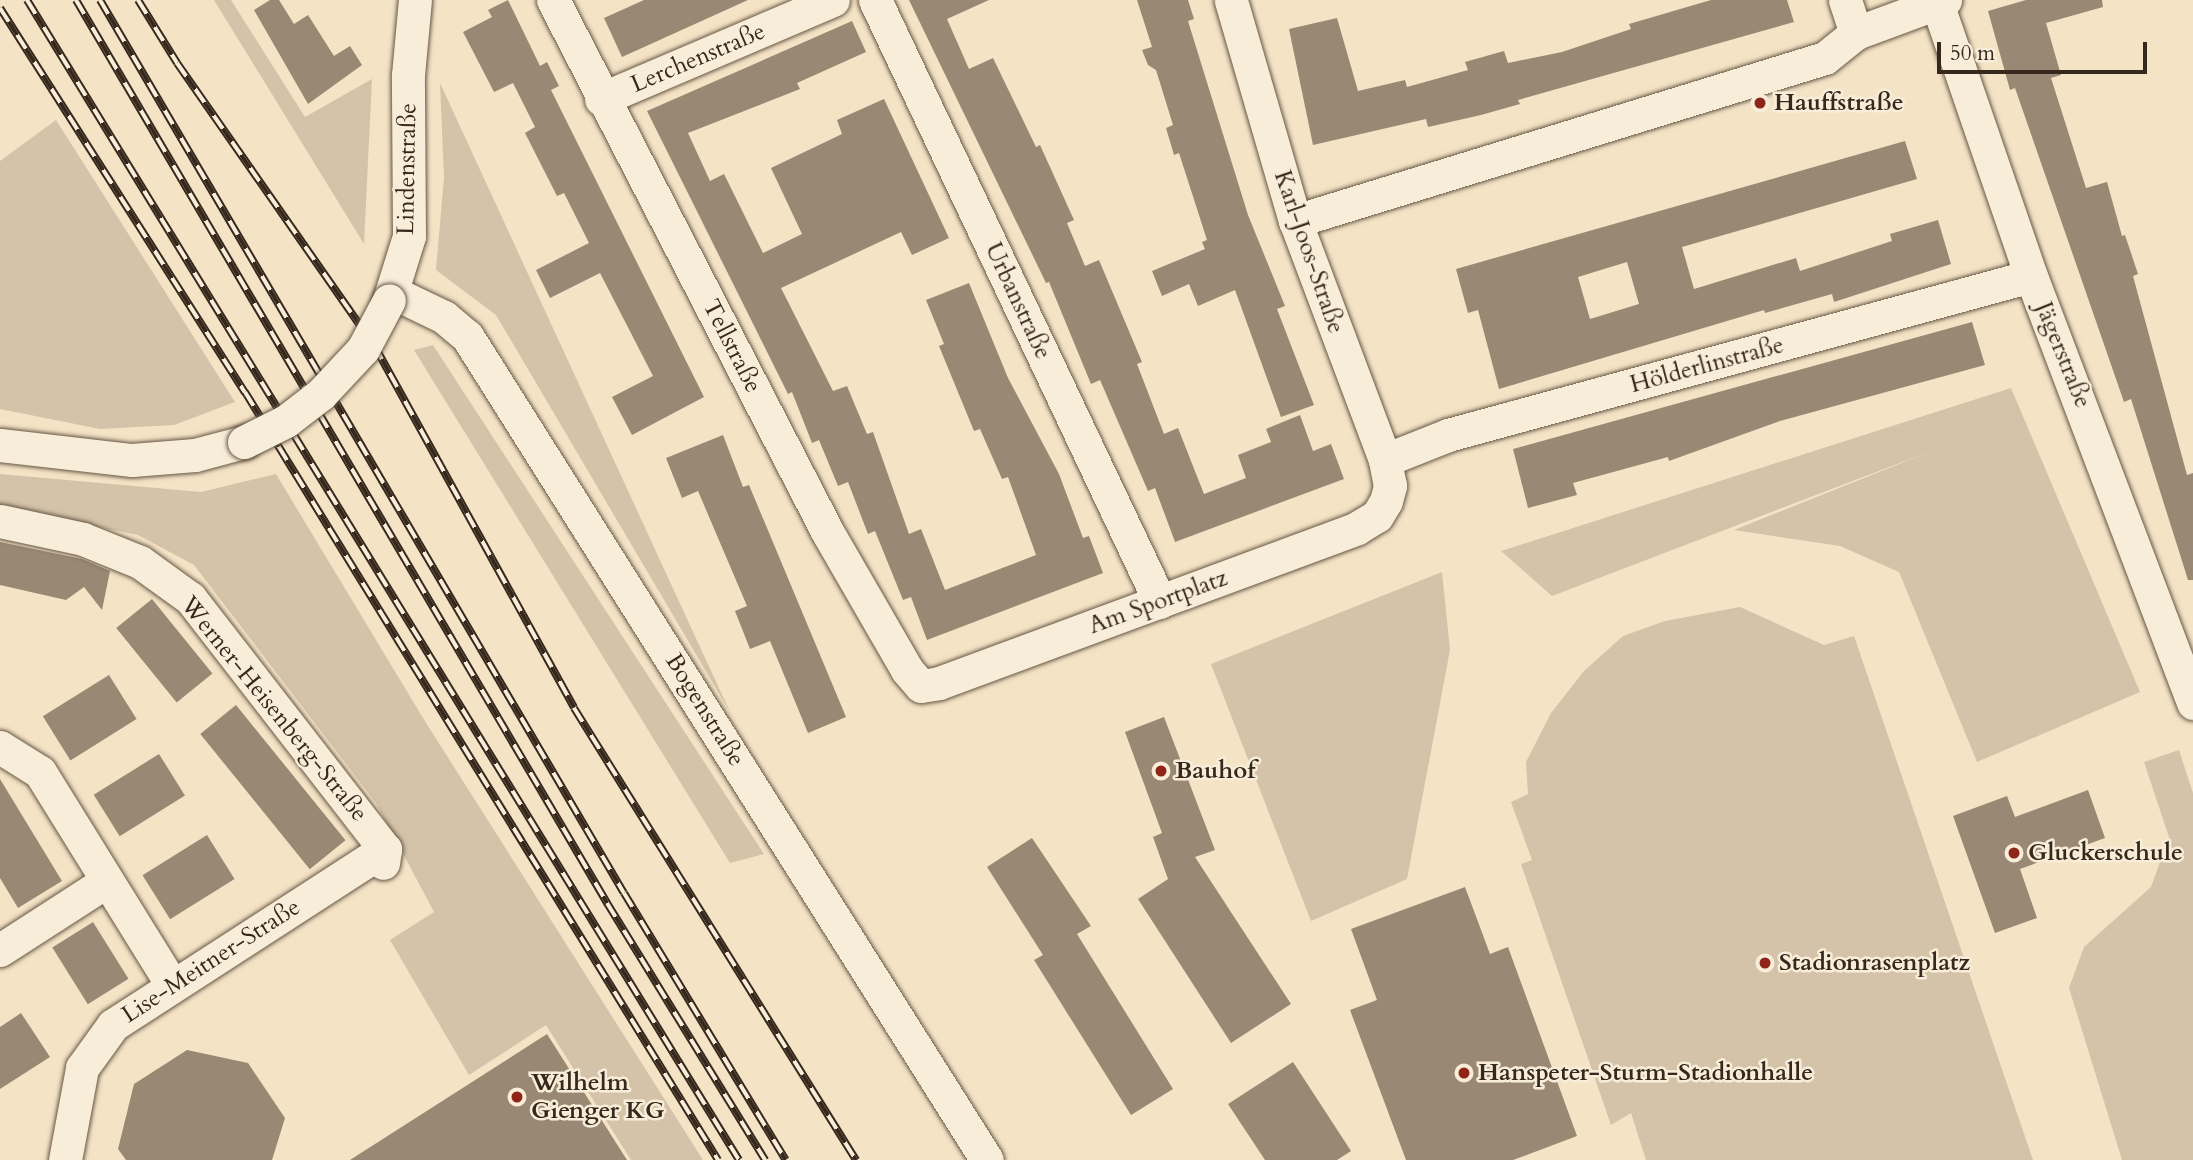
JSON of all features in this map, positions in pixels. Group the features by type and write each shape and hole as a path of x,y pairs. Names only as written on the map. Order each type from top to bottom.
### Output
{"street":[{"name":"Lindenstraße","path":"0,446 132,460 195,455 244,442 286,421 321,394 362,349 391,296 409,236 408,75 414,0"},
{"name":"Tellstraße","path":"552,0 828,533 907,670 921,686"},
{"name":"Lerchenstraße","path":"601,99 833,0"},
{"name":"Urbanstraße","path":"875,0 1160,602"},
{"name":"Karl-Joos-Straße","path":"1231,0 1296,221 1385,460 1390,486 1386,501"},
{"path":"1845,0 1856,33"},
{"path":"1296,221 1825,58 1856,33 1942,3"},
{"name":"Jägerstraße","path":"1942,3 2031,276 2193,703"},
{"name":"Hölderlinstraße","path":"1385,460 1448,435 2031,276"},
{"name":"Bogenstraße","path":"391,296 444,317 467,336 987,1160"},
{"name":"Am Sportplatz","path":"921,686 939,684 1357,528 1377,516 1386,501"},
{"name":"Werner-Heisenberg-Straße","path":"0,521 83,539 140,562 190,598 384,856"},
{"path":"0,747 40,772 172,985"},
{"name":"Lise-Meitner-Straße","path":"65,1160 82,1068 113,1025 172,985 384,856"},
{"path":"0,950 107,881"}],"shaded area":[{"path":"214,0 231,0 305,117 372,79 364,244"},
{"path":"440,83 730,712 496,315 436,270 444,177"},
{"path":"56,120 235,402 174,425 100,429 0,409 0,161"},
{"path":"433,345 764,854 730,863 414,350"},
{"path":"2011,388 2140,692 1977,762 1899,572 1840,546 1734,530 1934,450 1552,596 1501,551"},
{"path":"0,474 201,492 276,474 423,718 703,1160 631,1160 546,1025 469,1075 390,940 434,912 376,803 194,565 138,535 0,508"},
{"path":"1442,572 1450,650 1407,879 1311,921 1211,664"},
{"name":"Stadionrasenplatz","path":"1740,607 1824,645 1854,636 2033,1160 1646,1160 1631,1113 1611,1125 1521,864 1532,860 1511,802 1528,794 1526,762 1551,713 1584,671 1623,636 1665,621"},
{"path":"2179,750 2193,793 2193,1160 2122,1160 2069,988 2084,947 2151,887 2169,837 2144,762"}],"building":[{"path":"270,0 279,0 294,24 308,15 334,56 350,46 362,65 308,104 254,10"},
{"path":"508,0 540,66 547,62 559,86 551,90 704,397 632,435 612,397 653,376 600,273 550,298 536,270 589,243 564,193 557,196 525,133 535,127 513,83 494,92 463,32 492,17 488,10"},
{"path":"644,0 748,0 622,57 604,18"},
{"path":"909,0 989,0 947,19 969,69 993,58 1036,147 1040,145 1074,220 1067,223 1085,266 1099,260 1142,362 1137,364 1164,434 1178,428 1204,494 1246,478 1238,455 1271,442 1266,429 1300,415 1313,451 1331,444 1344,479 1175,542 1155,488 1148,491 1100,380 1091,384 1049,282 1046,283"},
{"path":"1137,0 1188,0 1194,19 1188,21 1248,215 1285,306 1277,309 1314,405 1281,417 1235,290 1198,306 1189,284 1162,296 1152,271 1205,249 1202,242 1207,240 1179,153 1174,155 1166,128 1173,125 1156,70 1148,65 1142,50 1152,47"},
{"path":"1711,0 1787,0 1794,22 1518,100 1520,104 1481,115 1428,127 1426,119 1313,145 1289,29 1337,18 1358,91 1405,80 1407,87 1468,70 1465,62 1504,51 1508,63 1562,52 1631,29 1629,24"},
{"path":"2026,0 2102,0 2103,7 2046,23 2061,75 2051,78 2086,188 2107,182 2122,236 2125,235 2138,274 2133,276 2187,475 2193,473 2193,580 2188,580 2131,399 2124,402 2015,88 2010,90 1988,11"},
{"path":"852,21 866,52 797,83 800,89 688,133 710,181 724,174 763,253 802,234 771,168 842,134 837,120 884,99 949,238 912,255 901,232 781,288 833,391 847,386 867,434 873,432 909,534 921,529 945,590 1036,555 1008,477 1002,479 980,429 974,431 939,346 944,344 926,300 969,283 1008,378 1059,474 1083,538 1089,536 1103,573 927,640 911,597 903,600 875,531 868,534 848,482 838,486 819,440 812,443 792,392 788,394 647,111"},
{"path":"1905,141 1917,179 1682,247 1694,289 1796,258 1800,271 1892,241 1890,234 1938,220 1951,264 1834,302 1832,294 1765,313 1764,310 1499,389 1478,310 1468,313 1456,269","holes":["1627,262 1639,304 1590,319 1578,277"]},
{"path":"1972,322 1985,365 1780,421 1669,461 1668,457 1573,483 1577,495 1528,508 1513,449"},
{"path":"723,435 743,487 749,485 846,717 808,733 770,641 750,649 735,611 747,606 698,491 682,498 666,458"},
{"path":"0,542 82,559 110,571 102,610 84,587 66,600 0,585"},
{"path":"152,599 212,674 177,703 116,628"},
{"path":"109,675 137,719 70,760 43,716"},
{"path":"236,705 346,840 310,869 200,734"},
{"path":"1164,717 1215,850 1195,857 1291,1004 1231,1043 1138,899 1168,879 1153,837 1162,833 1125,732"},
{"path":"159,754 185,796 120,836 94,795"},
{"path":"0,779 62,881 18,908 0,878"},
{"name":"Gluckerschule","path":"2088,790 2105,838 2020,869 2037,918 1995,933 1953,816 2007,796 2015,817"},
{"path":"207,835 235,879 170,919 143,875"},
{"path":"1032,838 1091,926 1077,934 1173,1089 1131,1115 1034,960 1043,955 987,867"},
{"name":"Hanspeter-Sturm-Stadionhalle","path":"1465,887 1490,954 1508,947 1577,1136 1513,1160 1406,1160 1350,1010 1377,1000 1351,929"},
{"path":"93,922 129,979 88,1004 52,947"},
{"path":"21,1013 50,1057 0,1089 0,1027"},
{"name":"Wilhelm Gienger KG","path":"547,1034 627,1160 350,1160"},
{"path":"187,1050 248,1063 285,1118 272,1160 126,1160 118,1149 134,1084"},
{"path":"1293,1062 1351,1151 1337,1160 1265,1160 1228,1104"}],"railway":[{"path":"27,0 739,1160"},
{"path":"76,0 607,903 765,1160"},
{"path":"100,0 624,893 786,1160"},
{"path":"138,0 177,63 374,345 574,708 856,1160"},
{"path":"0,8 245,392 718,1160"}],"place":[{"name":"Hauffstraße","path":"1760,103"},
{"name":"Bauhof","path":"1161,771"},
{"name":"Gluckerschule","path":"2014,853"},
{"name":"Stadionrasenplatz","path":"1765,963"},
{"name":"Hanspeter-Sturm-Stadionhalle","path":"1464,1073"},
{"name":"Wilhelm Gienger KG","path":"517,1097"}]}
